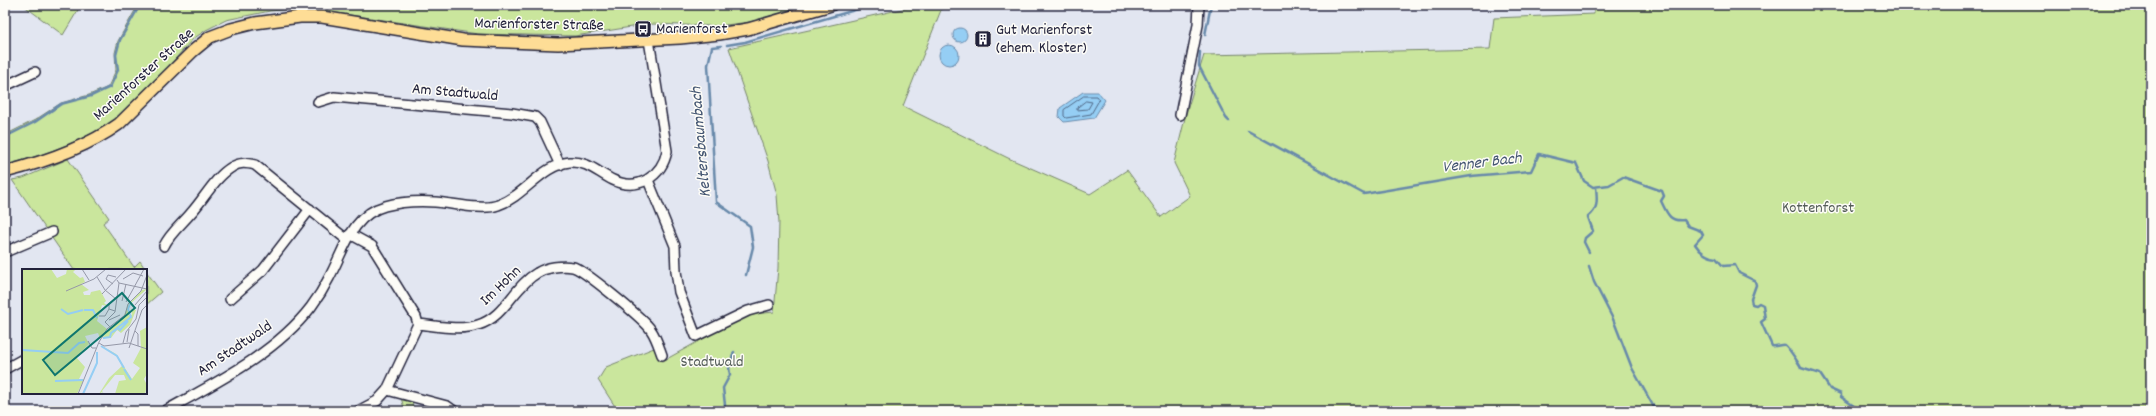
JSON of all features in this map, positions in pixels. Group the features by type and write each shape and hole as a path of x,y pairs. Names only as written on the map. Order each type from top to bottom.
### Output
{"main road":[{"name":"Marienforster Straße","path":"5,172 48,159 106,133 124,119 200,44 220,33 255,23 300,17 322,17 470,40 558,44 648,40 720,34 748,29 831,5"}],"street":[{"path":"1180,115 1198,25 1200,5"},
{"path":"560,164 571,162 590,165 613,180 625,184 636,184 648,180 662,166 667,151 666,133 648,40"},
{"path":"5,86 35,72"},
{"name":"Am Stadtwald","path":"167,410 254,358 289,330 310,308 330,278 348,237 367,215 385,206 433,202 496,206 510,200 549,170 560,164 540,122 535,117 512,113 334,97 318,102"},
{"path":"164,246 167,239 191,214 220,177 237,164 244,163 255,165 310,210 348,237 372,246 416,317 418,324 387,390 377,401 358,411"},
{"path":"648,180 675,246 679,292 696,336 748,311 769,305"},
{"path":"230,299 263,270 310,210"},
{"path":"5,252 52,232"},
{"name":"Im Hohn","path":"418,324 463,329 480,325 506,304 525,281 538,272 556,267 574,267 598,283 651,329 662,355"},
{"path":"5,370 22,360"},
{"path":"387,390 447,406 454,411"}],"green space":[{"path":"23,5 81,5 63,35"},
{"path":"138,5 809,5 750,22 717,26 650,24 575,36 478,34 303,8 270,11 226,20 206,30 193,39 135,103 115,120 102,128 51,151 19,162 5,165 5,135 35,120 61,103 89,95 108,87 116,70 115,53 118,41"},
{"path":"920,5 943,5 903,106 1008,158 1090,194 1127,170 1161,217 1190,196 1174,163 1186,114 1204,55 1490,49 1494,18 1594,14 1594,5 2151,5 2151,411 618,411 598,380 606,367 654,348 659,359 663,361 746,315 774,312 778,268 779,222 777,195 768,161 729,48"},
{"path":"68,159 109,218 103,223 134,267 140,261 145,269 73,269 12,180 23,178"},
{"path":"147,272 161,292 147,304"},
{"path":"401,398 412,401 414,411 405,411"}],"water":[{"path":"960,28 965,30 967,35 965,40 960,42 955,40 953,35 955,30"},
{"path":"949,45 956,48 959,55 956,62 949,65 942,62 939,55 942,48"},
{"path":"1083,92 1098,92 1105,100 1094,118 1064,122 1059,117 1060,108"}],"waterway":[{"path":"5,137 35,122 61,104 91,96 110,87 118,70 116,55 120,40 140,5"},
{"name":"Keltersbaumbach","path":"727,45 745,42 872,5"},
{"name":"Venner Bach","path":"1205,35 1211,5"},
{"name":"Keltersbaumbach","path":"721,46 712,47 708,65 716,202 750,226 753,247 746,275"},
{"name":"Venner Bach","path":"1200,52 1199,66 1229,121"},
{"name":"Venner Bach","path":"1248,131 1364,194 1471,176 1531,171 1539,154 1576,163 1584,181 1593,187 1609,185 1623,177 1662,191 1664,196 1661,201 1669,216 1675,220 1684,220 1688,226 1701,231 1703,235 1695,244 1704,254 1716,258 1723,266 1735,265 1739,273 1755,281 1756,285 1751,299 1752,304 1756,305 1759,303 1763,305 1765,319 1761,322 1772,346 1785,345 1801,368 1820,374 1830,389 1841,394 1841,397 1861,411"},
{"path":"1589,252 1584,242 1585,238 1593,231 1588,217 1592,214 1596,207 1596,187"},
{"path":"1589,266 1594,282 1613,319 1632,368 1656,411"},
{"name":"Keltersbaumbach","path":"720,411 725,405 723,388 730,375 729,367 734,352"}],"place":[{"name":"Marienforst","path":"643,29"},
{"name":"Gut Marienforst (ehem. Kloster)","path":"983,39"}],"park label":[{"name":"Kottenforst","path":"1818,208"},
{"name":"Stadtwald","path":"712,362"}]}
